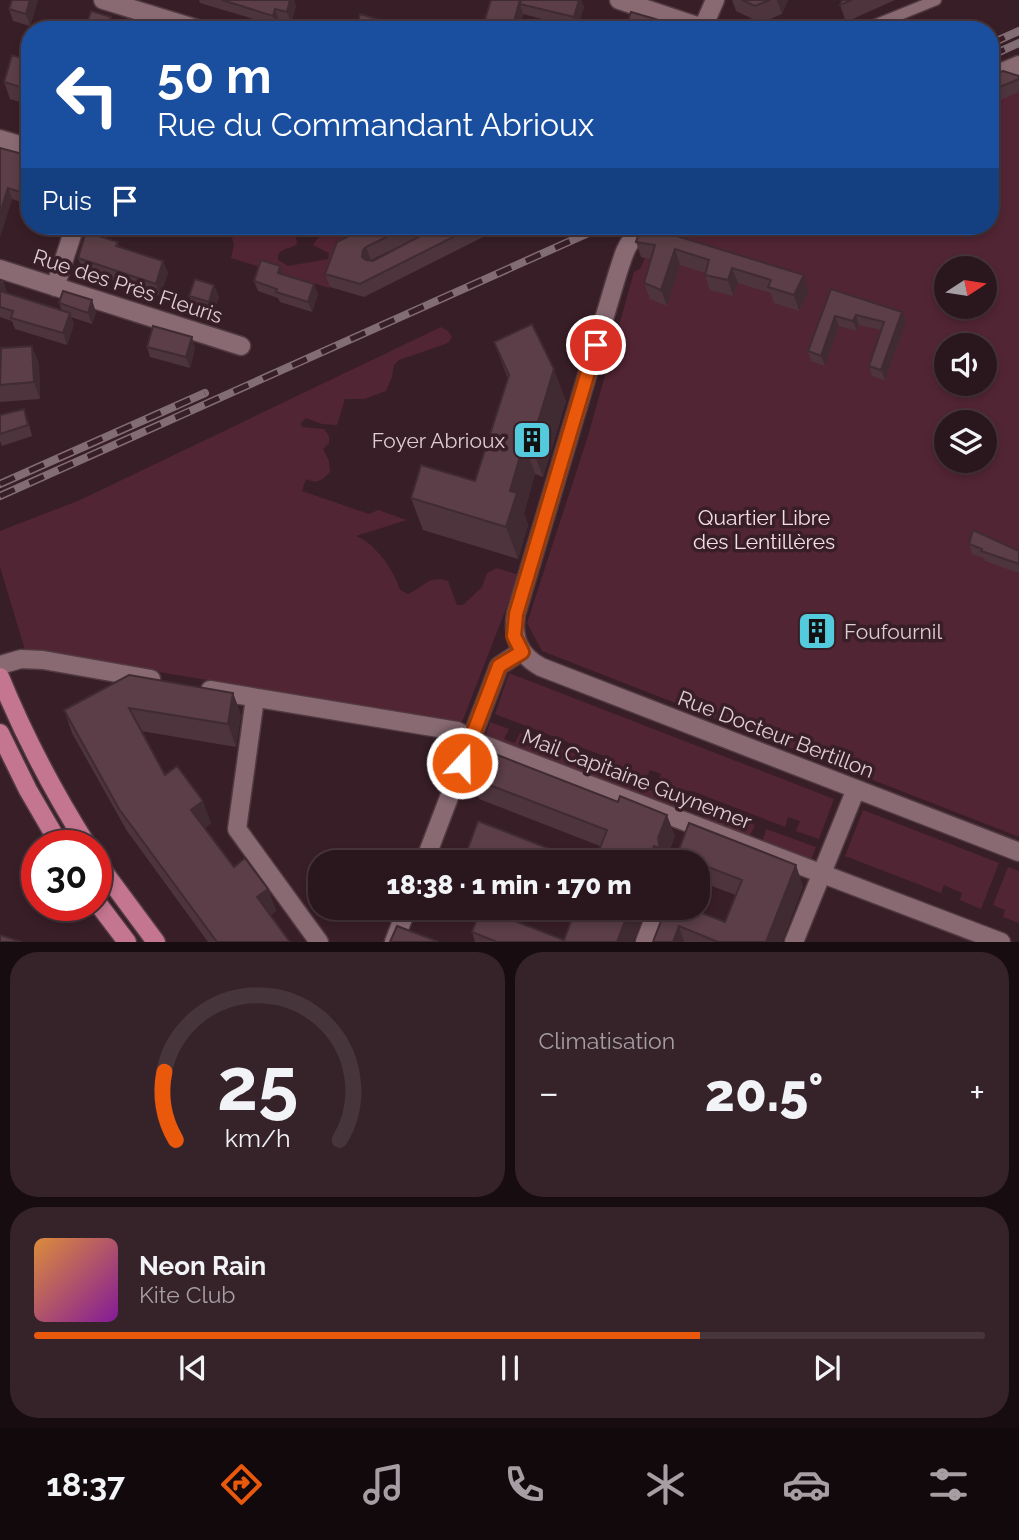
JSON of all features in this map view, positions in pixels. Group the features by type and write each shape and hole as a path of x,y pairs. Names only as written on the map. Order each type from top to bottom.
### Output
{"main road":[{"path":"0,677 32,748 78,830"},
{"path":"0,733 51,830"},
{"path":"112,883 156,942"},
{"path":"111,921 127,942"}],"street":[{"path":"103,0 172,21"},
{"path":"619,0 679,21"},
{"path":"706,21 715,0"},
{"path":"140,21 142,12"},
{"path":"999,73 1019,65"},
{"path":"0,139 21,145"},
{"path":"55,287 72,235"},
{"path":"429,850 499,666 522,652 514,636 516,614 618,272 628,243 635,235"},
{"name":"Rue des Près Fleuris","path":"0,269 241,346"},
{"name":"Rue Docteur Bertillon","path":"522,652 541,667 1019,852"},
{"path":"0,665 21,659 43,660 163,681"},
{"name":"Mail Capitaine Guynemer","path":"189,686 457,731 689,831 822,873 1001,942"},
{"path":"256,698 237,829 319,942"},
{"path":"794,942 856,789"},
{"path":"397,941 403,920"},
{"path":"645,942 653,920"}],"lane":[{"path":"884,21 936,0"}],"green space":[{"name":"Quartier Libre des Lentillères","path":"1019,70 1019,837 542,651 527,623 588,436 634,272 640,269 645,258 643,253 657,235 999,235 999,79"},
{"path":"231,235 296,237 297,244 278,256 278,260 288,266 328,259 329,253 313,245 322,235 351,235 370,241 342,255 329,288 231,258 234,245"},
{"path":"441,327 452,337 448,343 399,360 394,365 386,391 364,399 345,399 337,425 322,424 306,418 301,423 302,427 324,429 329,436 329,443 323,449 329,461 330,472 319,481 306,479 302,491 369,514 378,510 407,520 356,536 377,551 400,590 408,594 431,581 448,581 457,605 463,605 482,587 487,573 497,568 519,575 462,722 25,650 0,567 0,531 80,500"},
{"path":"509,673 834,799 819,839 796,831 800,821 788,817 785,827 692,791 669,790 657,785 661,774 650,770 646,780 616,769 604,756 495,714"},
{"path":"490,722 509,729 504,739 515,743 520,733 595,761 593,768 686,804 682,815 485,738"},
{"path":"863,810 999,863 981,909 960,900 962,893 944,885 941,893 845,856"},
{"path":"706,812 727,813 755,825 748,839 702,821"},
{"path":"766,829 816,847 810,862 762,843"},
{"path":"1008,867 1019,871 1019,923 1003,917 1005,910 993,905"}],"building":[{"path":"12,0 30,0 26,14 9,9"},
{"path":"222,0 290,0 287,12 275,9 273,16"},
{"path":"491,0 520,0 514,21 485,19"},
{"path":"521,0 579,0 574,17 520,4"},
{"path":"742,0 770,0 755,6"},
{"path":"91,11 111,17 110,21 88,21"},
{"path":"631,12 662,21 628,21"},
{"path":"360,14 383,21 358,21"},
{"path":"12,55 21,58 21,87 4,82"},
{"path":"1003,71 1019,76 1019,79 999,87 999,73"},
{"path":"0,148 21,154 21,192 8,188 0,213"},
{"path":"85,235 96,235 118,242 116,246 163,261 156,284 78,258"},
{"path":"351,235 391,235 363,250 362,257 373,261 422,235 457,235 360,284 325,274 337,242"},
{"path":"638,235 673,235 804,275 794,295 768,287 771,280 732,268 728,280 705,275 709,260 675,249 661,290 644,283 655,245 636,242"},
{"path":"261,260 280,266 278,273 314,284 308,302 276,292 277,289 254,281"},
{"path":"195,279 214,285 209,302 189,296"},
{"path":"831,289 902,312 881,370 869,366 884,322 856,315 853,321 835,316 821,356 808,351"},
{"path":"0,291 70,313 63,333 11,318 13,311 0,307"},
{"path":"63,291 92,300 88,313 59,303"},
{"path":"532,324 554,369 531,445 524,442 510,491 517,493 506,527 411,498 421,465 475,481 509,375 494,342"},
{"path":"153,326 192,337 186,357 147,347"},
{"path":"32,346 34,382 0,385 1,348"},
{"path":"24,409 28,425 0,434 0,415"},
{"path":"973,530 1019,551 1019,564 969,544"},
{"path":"129,675 233,693 228,724 129,708 165,775 177,766 203,801 191,810 234,867 245,858 268,889 257,897 290,942 217,942 119,809 64,710"},
{"path":"482,749 618,802 620,796 667,815 658,838 660,848 654,846 652,850 599,850 607,830 471,778"},
{"path":"478,821 553,850 467,850"},
{"path":"689,823 796,865 766,942 718,942 679,926 673,942 653,942 661,920 710,920 710,916 725,922 742,880 710,868 710,850 676,850 680,847"},
{"path":"476,920 512,920 564,940 572,920 625,920 617,942 497,942 472,932"},
{"path":"397,926 437,941 437,942 390,942"},
{"path":"0,935 22,942 0,942"}],"railway":[{"path":"999,40 1019,31"},
{"path":"999,52 1019,43"},
{"path":"0,496 584,235"},
{"path":"0,484 205,393"}],"place":[{"name":"Foyer Abrioux","path":"532,440"},
{"name":"Foufournil","path":"817,631"}],"route":[{"path":"462,763 499,666 522,652 514,636 516,614 596,345"}]}
